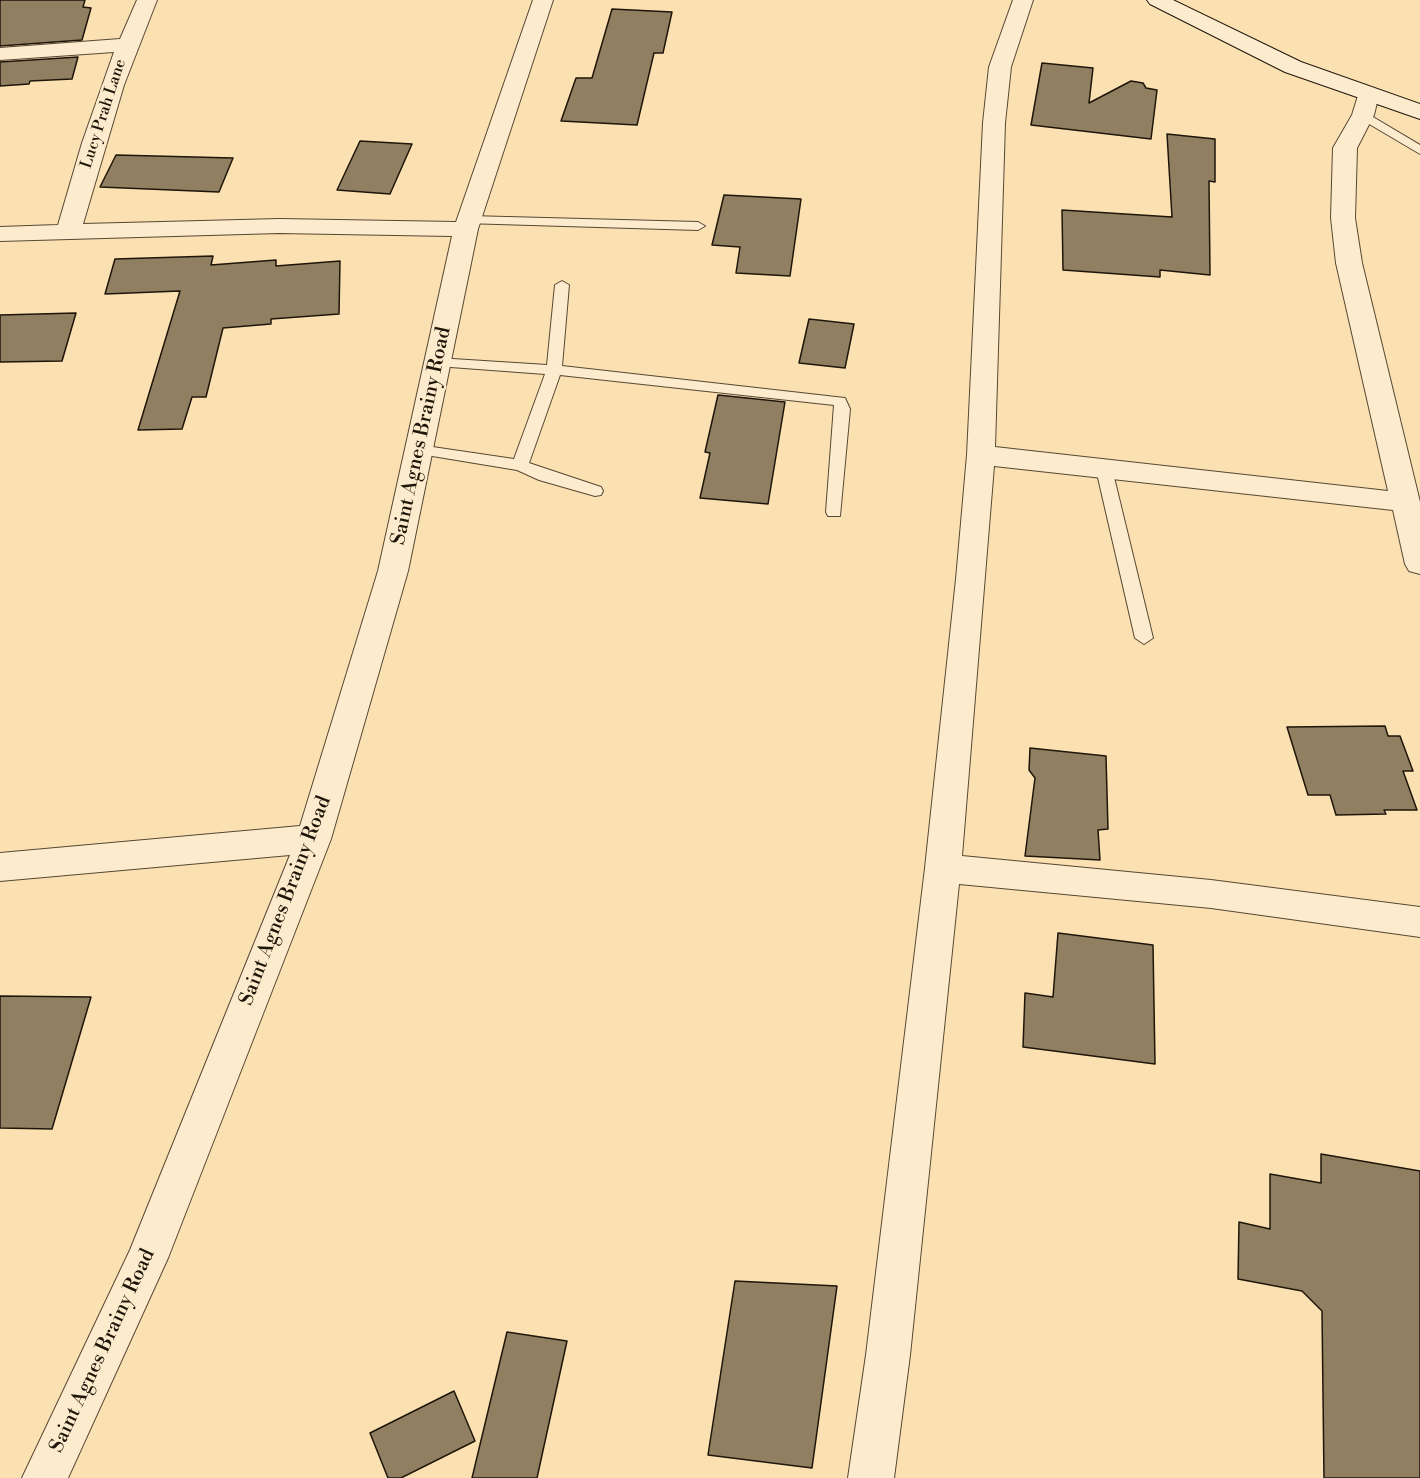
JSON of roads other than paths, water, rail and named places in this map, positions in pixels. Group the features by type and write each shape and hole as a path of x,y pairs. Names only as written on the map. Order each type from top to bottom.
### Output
{"street":[{"name":"Lucy Prah Lane","path":"69,231 92,146 128,45 147,0"},
{"name":"Saint Agnes Brainy Road","path":"45,1478 147,1258 314,839 393,571 467,224 543,0"},
{"path":"871,1478 888,1355 943,868 981,455 994,123 1000,67 1023,0"},
{"path":"1157,0 1365,104 1420,112"},
{"path":"0,54 128,45"},
{"path":"1365,104 1345,148 1343,218 1349,263 1420,564"},
{"path":"0,234 279,226 467,224"},
{"path":"981,455 1404,502"},
{"path":"0,867 314,839"},
{"path":"943,868 1211,894 1420,922"}],"lane":[{"path":"1365,104 1420,150"},
{"path":"467,224 698,226"},
{"path":"520,465 554,370 562,285"},
{"path":"437,362 554,370 840,401 843,409 834,512"},
{"path":"418,450 520,465 545,476 595,491"},
{"path":"1104,469 1144,638"}]}
